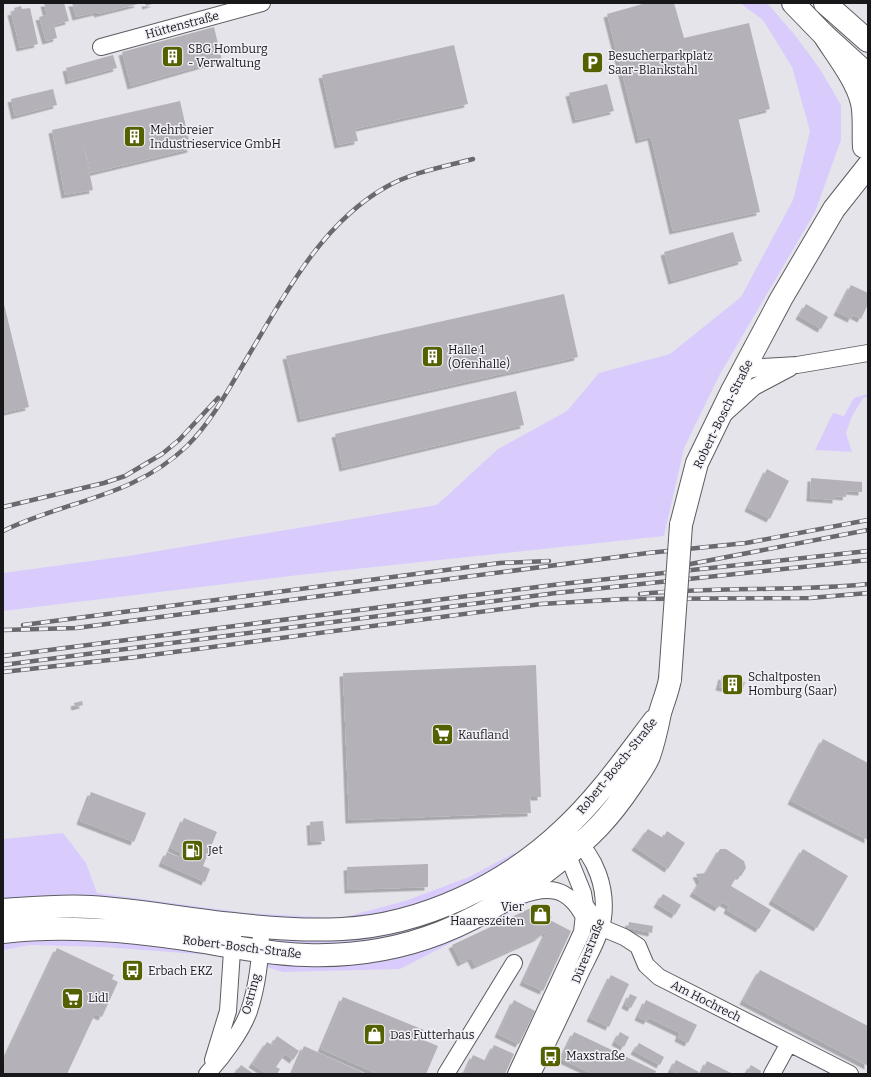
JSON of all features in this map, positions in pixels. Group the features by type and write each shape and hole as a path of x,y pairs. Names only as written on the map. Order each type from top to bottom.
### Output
{"main road":[{"path":"793,3 824,35 868,75"},
{"path":"825,3 868,41"},
{"path":"824,35 861,97 863,105 866,160"},
{"name":"Robert-Bosch-Straße","path":"834,209 847,178 866,160"},
{"name":"Robert-Bosch-Straße","path":"3,932 28,929 131,932 308,955 373,951 424,940 454,928 487,912 510,899 574,850 603,824 640,773 648,758 670,679 681,525 697,462 718,418 782,299 834,209 866,160"},
{"name":"Robert-Bosch-Straße","path":"3,910 89,907 151,913 233,924 287,928 342,929 371,926 412,916 444,905 487,885 525,862 562,832 598,794 661,710"}],"street":[{"name":"Hüttenstraße","path":"101,47 262,3"},
{"path":"742,372 761,367 798,365 868,353"},
{"path":"718,418 764,380 798,365"},
{"name":"Dürerstraße","path":"532,1074 603,918 604,897 594,864 574,850 562,832"},
{"name":"Dürerstraße","path":"516,1074 579,942 584,911 583,893 574,850"},
{"path":"510,899 536,890 553,890 571,899 600,927"},
{"name":"Ostring","path":"207,1074 216,1052 228,1011 233,946 233,924"},
{"name":"Ostring","path":"207,1074 217,1064 235,1038 249,1011 261,950 261,926"},
{"name":"Am Hochrech","path":"600,927 634,942 641,950 646,965 658,977 850,1074"},
{"path":"446,1074 514,963"},
{"path":"772,1074 789,1043"}],"shaded area":[{"path":"740,3 767,3 794,34 820,69 841,105 841,140 815,212 720,374 684,448 664,536 299,575 3,611 3,573 128,556 437,505 498,449 567,411 599,373 670,354 741,297 793,200 810,131 792,67 763,20"},
{"path":"868,394 868,397 863,398 852,416 846,433 852,452 815,450 833,413 844,416 854,398"},
{"path":"63,833 86,863 97,893 246,913 341,918 405,901 469,877 514,853 538,898 400,969 283,972 235,957 105,947 30,945 3,950 3,839"}],"building":[{"path":"44,3 64,3 69,21 54,25 57,38 46,41 39,17 47,15"},
{"path":"72,3 138,4 98,14 97,12 76,17"},
{"path":"145,3 155,3 146,6"},
{"path":"646,3 674,3 684,38 749,23 770,109 738,117 760,212 673,231 651,137 639,140 607,14"},
{"path":"21,6 22,9 30,8 38,44 20,48 11,12 15,11 14,8"},
{"name":"SBG Homburg - Verwaltung","path":"214,27 222,60 131,86 122,52"},
{"path":"454,45 468,104 355,129 358,141 338,145 322,75"},
{"path":"113,55 117,68 69,81 66,68"},
{"path":"607,84 614,111 576,120 569,93"},
{"path":"53,89 57,105 15,116 11,99"},
{"name":"Mehrbreier Industrieservice GmbH","path":"180,101 191,149 91,173 82,138 93,190 65,195 52,130"},
{"path":"733,232 742,261 672,281 664,252"},
{"path":"851,285 868,293 868,304 861,319 853,315 851,319 837,312"},
{"name":"Halle 1 (Ofenhalle)","path":"564,294 578,357 301,419 286,356"},
{"path":"3,300 29,407 3,413"},
{"path":"806,304 828,317 821,329 799,316"},
{"path":"516,391 524,425 343,468 335,434"},
{"path":"767,469 789,481 770,519 748,508"},
{"path":"811,478 862,482 862,492 847,491 846,497 836,496 836,500 810,498"},
{"name":"Kaufland","path":"536,665 541,797 530,797 531,813 349,820 343,673"},
{"name":"Schaltposten Homburg (Saar)","path":"722,676 745,682 743,689 731,686 730,689 719,687"},
{"path":"82,701 83,705 75,707 74,703"},
{"path":"823,739 868,763 868,840 791,801"},
{"path":"91,792 146,813 134,842 80,821"},
{"name":"Jet","path":"184,818 217,832 203,866 210,869 205,882 162,863 167,852 179,857 181,853 171,848"},
{"path":"323,821 325,841 311,842 310,822"},
{"path":"648,829 663,838 667,831 685,843 668,869 635,847"},
{"path":"720,849 726,849 744,861 746,868 741,876 737,876 731,886 771,910 759,929 727,910 729,906 722,902 718,908 693,893 700,882 696,874 706,873"},
{"path":"803,849 848,876 817,928 772,901"},
{"path":"428,864 428,887 348,890 347,867"},
{"path":"663,894 681,905 675,915 657,904"},
{"path":"535,906 552,917 550,920 571,931 543,991 523,982 546,933 545,932 537,938 475,966 471,958 461,963 452,945"},
{"path":"629,922 653,926 652,933 628,928"},
{"name":"Lidl","path":"57,948 114,975 112,979 118,982 102,1017 95,1014 67,1074 3,1074 3,1062"},
{"path":"760,970 868,1026 868,1066 743,1001"},
{"path":"611,975 629,984 609,1027 590,1018"},
{"path":"630,994 637,997 631,1008 625,1005"},
{"name":"Das Futterhaus","path":"343,997 424,1030 421,1039 438,1046 426,1074 378,1074 321,1049"},
{"path":"514,1000 535,1011 519,1044 498,1034"},
{"path":"646,1000 697,1025 688,1043 678,1038 680,1033 649,1018 647,1021 638,1017"},
{"path":"574,1032 656,1071 655,1074 593,1074 561,1059"},
{"path":"620,1032 629,1037 624,1047 615,1042"},
{"path":"277,1036 299,1051 293,1060 285,1054 276,1067 280,1069 277,1074 267,1074 252,1064 267,1042 272,1045"},
{"path":"639,1043 664,1057 660,1065 634,1051"},
{"path":"494,1045 514,1054 505,1074 461,1074 462,1072 465,1073 473,1055 486,1061"},
{"path":"304,1046 366,1074 292,1074"},
{"path":"676,1060 699,1072 697,1074 678,1074 671,1070"},
{"path":"707,1061 729,1072 734,1074 701,1074"},
{"path":"241,1065 254,1074 234,1074"},
{"path":"751,1065 761,1071 760,1074 747,1072"}],"railway":[{"path":"3,531 51,512 122,488 144,477 166,463 187,446 204,427 225,396 273,314 304,266 341,222 362,203 396,182 428,170 473,159"},
{"path":"3,507 104,483 125,476 162,454 179,440 218,398"},
{"path":"3,630 76,628 648,553 746,543 868,520"},
{"path":"680,566 868,530"},
{"path":"3,656 561,584 868,551"},
{"path":"3,665 556,593 868,560"},
{"path":"23,625 500,563 549,561"},
{"path":"640,594 697,590 811,588 868,584"},
{"path":"3,672 136,657 541,604 625,599 810,598 868,593"}],"place":[{"name":"SBG Homburg - Verwaltung","path":"172,56"},
{"name":"Besucherparkplatz Saar-Blankstahl","path":"593,63"},
{"name":"Mehrbreier Industrieservice GmbH","path":"135,137"},
{"name":"Halle 1 (Ofenhalle)","path":"432,357"},
{"name":"Schaltposten Homburg (Saar)","path":"732,684"},
{"name":"Kaufland","path":"442,735"},
{"name":"Jet","path":"192,850"},
{"name":"Vier Haareszeiten","path":"540,914"},
{"name":"Erbach EKZ","path":"133,971"},
{"name":"Lidl","path":"72,998"},
{"name":"Das Futterhaus","path":"375,1035"},
{"name":"Maxstraße","path":"551,1056"}]}
